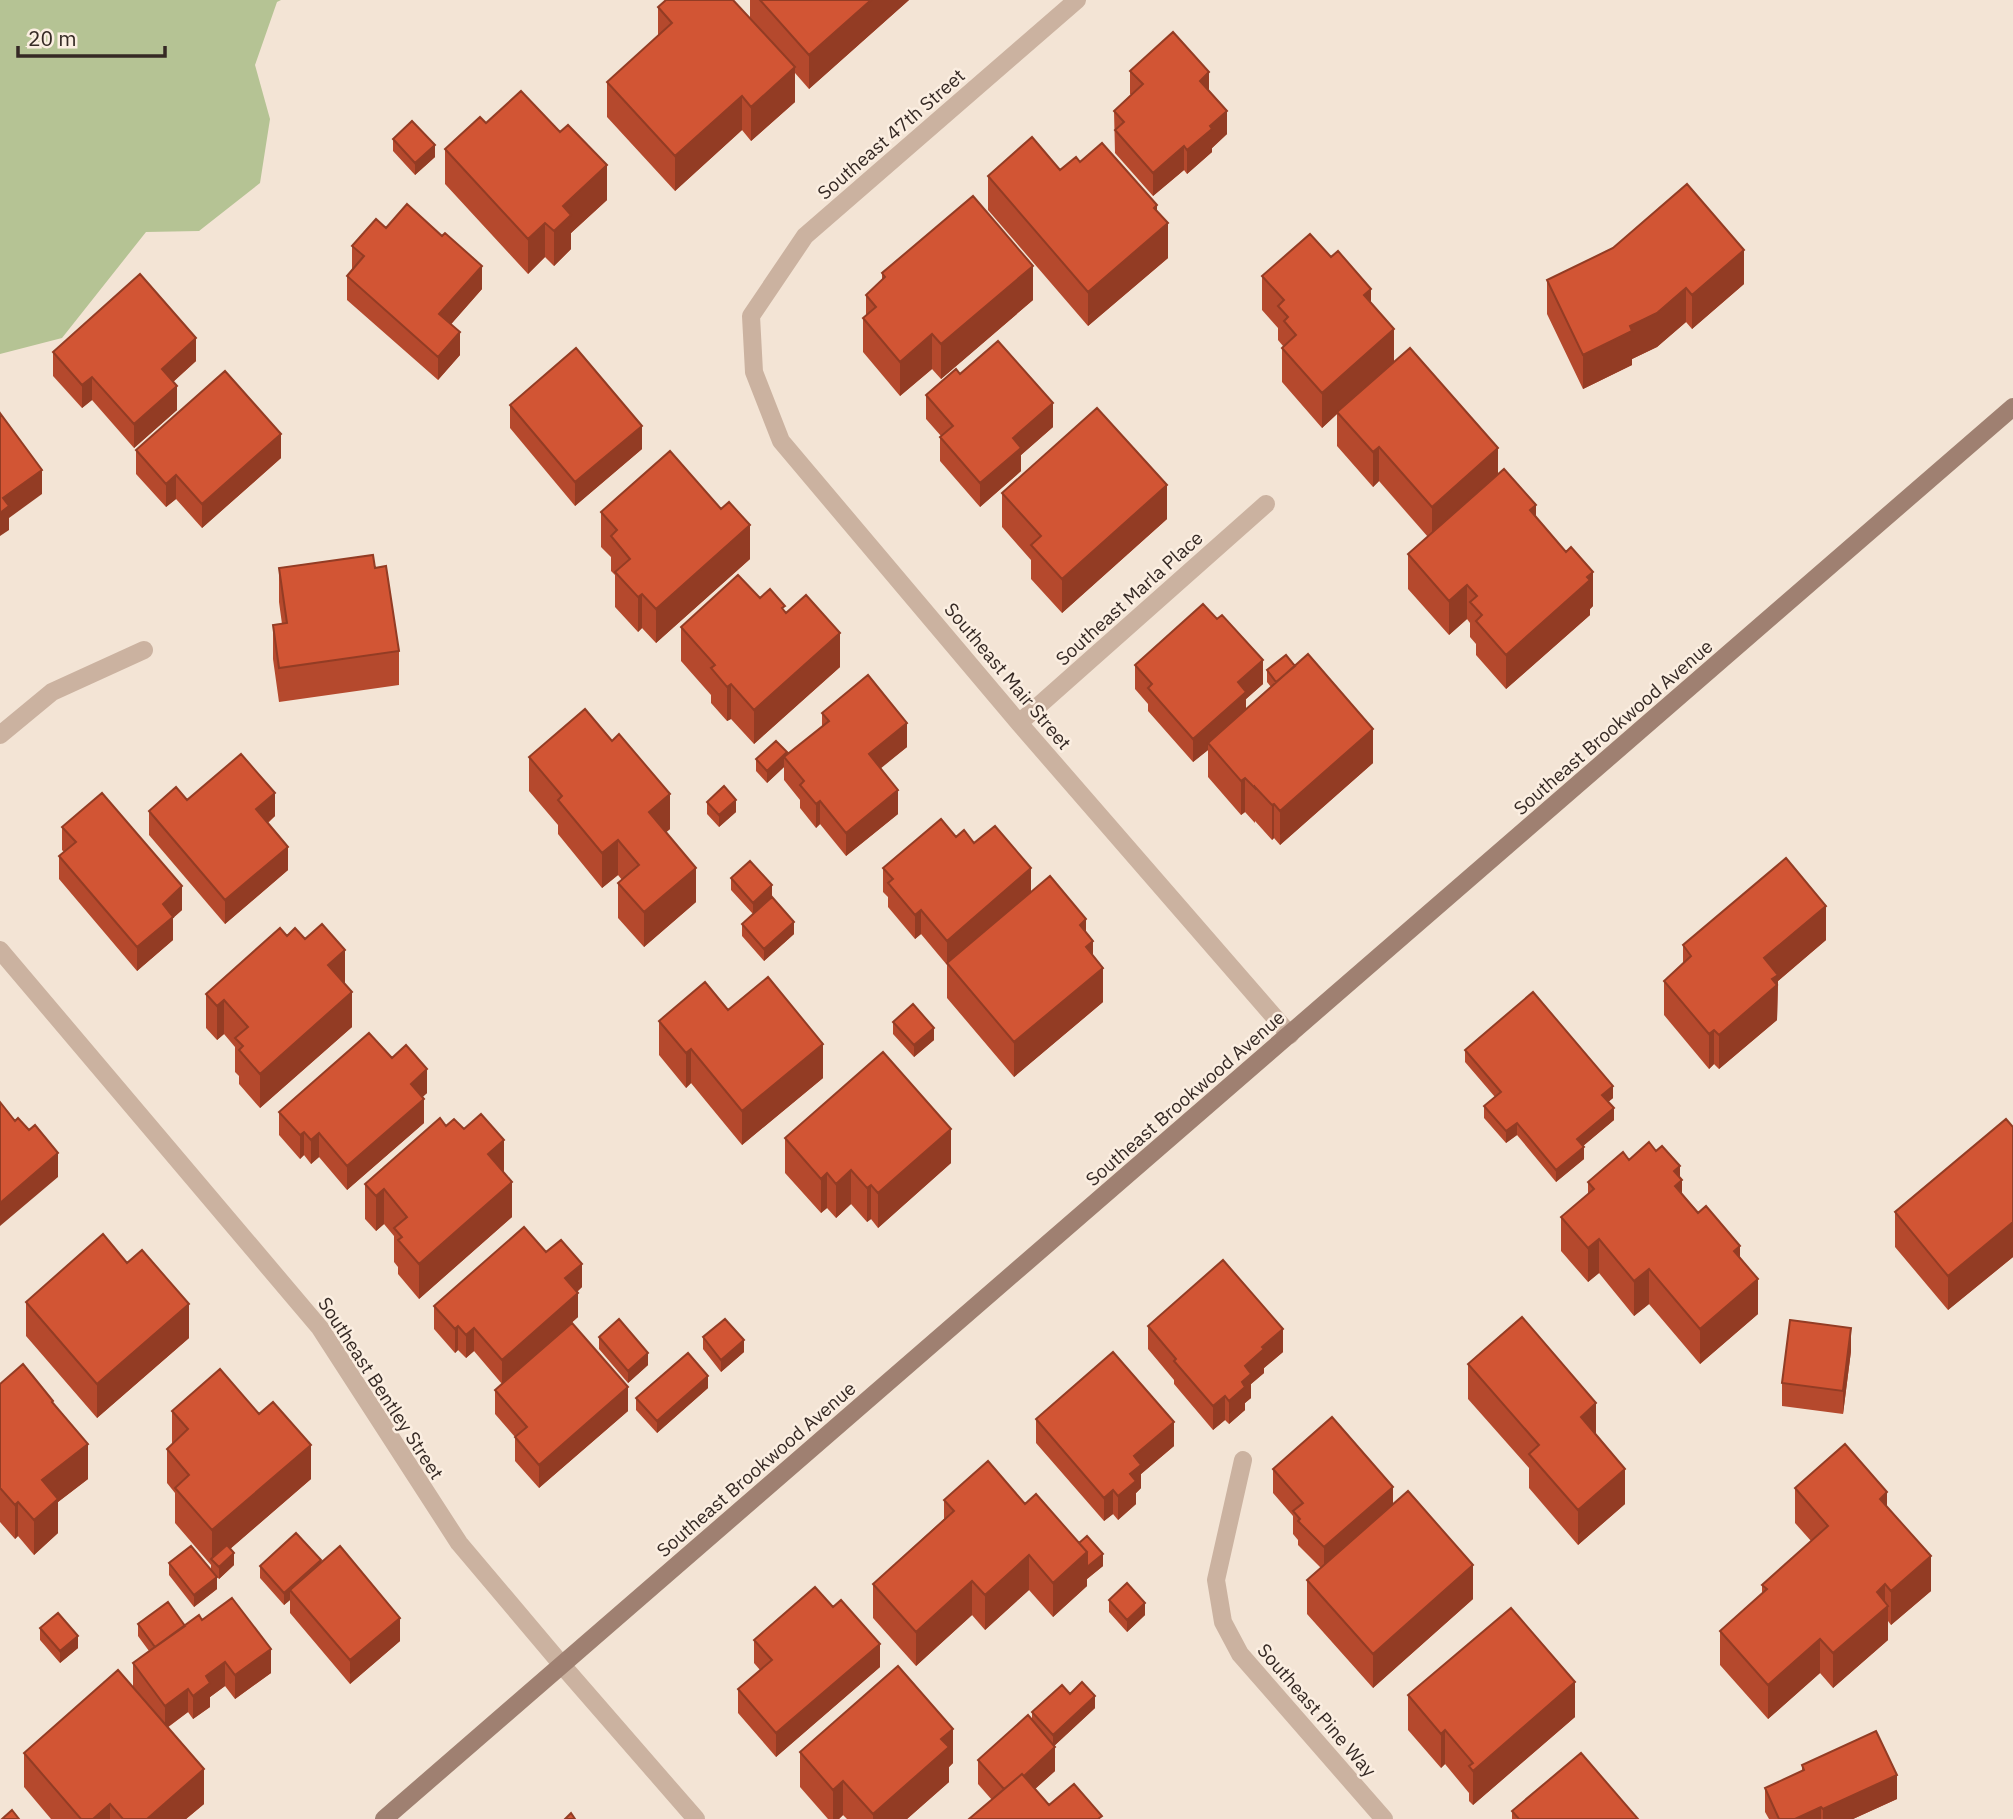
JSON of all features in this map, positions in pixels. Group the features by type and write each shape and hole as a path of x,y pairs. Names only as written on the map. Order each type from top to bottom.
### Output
{"main road":[{"name":"Southeast Brookwood Avenue","path":"383,1819 2013,407"}],"street":[{"name":"Southeast 47th Street","path":"751,316 805,236 1077,0"},
{"name":"Southeast Mair Street","path":"751,316 754,372 781,441 1019,723 1290,1035"},
{"name":"Southeast Marla Place","path":"1019,723 1266,503"},
{"path":"0,735 52,692 144,650"},
{"name":"Southeast Bentley Street","path":"0,950 320,1328 459,1543 696,1819"},
{"name":"Southeast Pine Way","path":"1243,1460 1216,1580 1223,1622 1240,1654 1384,1819"}],"green space":[{"path":"0,0 281,0 277,2 255,65 270,119 260,183 199,231 146,232 62,338 0,354"}],"building":[{"path":"666,0 733,0 795,67 751,107 742,96 675,156 607,82 672,23 658,7"},
{"path":"760,0 871,0 809,55"},
{"path":"1173,32 1209,72 1200,81 1227,111 1210,126 1212,129 1187,150 1184,146 1153,173 1115,130 1124,122 1114,111 1143,84 1130,71"},
{"path":"521,91 560,132 568,125 607,165 563,206 571,215 554,231 545,223 528,239 445,149 480,117 486,123"},
{"path":"412,121 435,145 415,163 393,139"},
{"path":"1032,137 1060,170 1076,157 1080,162 1102,143 1157,205 1154,208 1168,223 1088,292 988,176"},
{"path":"1687,184 1744,250 1692,295 1686,288 1657,313 1630,326 1632,331 1583,355 1547,280 1613,248"},
{"path":"973,196 1033,266 941,344 932,334 900,362 863,318 876,307 866,295 885,277 882,273"},
{"path":"407,204 442,236 445,233 482,266 439,314 460,332 438,357 347,276 364,256 352,246 376,219 386,228"},
{"path":"1310,234 1331,257 1338,251 1371,289 1364,295 1394,329 1322,393 1282,348 1296,335 1284,321 1288,317 1278,306 1284,300 1262,276"},
{"path":"140,274 196,338 162,369 177,386 134,424 92,377 82,385 53,352"},
{"path":"998,341 1053,403 1013,438 1021,448 980,483 940,437 953,426 926,395 956,369 960,374"},
{"path":"576,348 642,426 575,482 510,405"},
{"path":"1410,348 1498,448 1432,507 1379,447 1373,452 1337,412"},
{"path":"225,371 281,434 202,504 176,475 166,484 136,450"},
{"path":"1097,408 1167,485 1062,579 1031,545 1041,536 1002,493"},
{"path":"0,413 42,470 3,498 9,506 0,513"},
{"path":"670,451 721,509 729,502 750,525 656,609 642,594 638,597 615,572 630,559 611,536 617,530 601,512"},
{"path":"1504,469 1536,505 1530,510 1566,552 1571,547 1593,572 1587,577 1590,580 1506,655 1476,621 1482,615 1470,602 1477,596 1467,585 1449,601 1408,554"},
{"path":"373,555 375,568 386,566 399,651 279,668 273,625 287,623 279,568"},
{"path":"738,575 760,598 770,589 785,606 782,608 786,613 806,595 840,633 754,710 731,684 727,687 711,668 715,665 681,627"},
{"path":"1203,604 1217,619 1222,615 1263,660 1238,682 1246,692 1193,739 1148,688 1152,684 1135,665"},
{"path":"1308,654 1373,729 1280,811 1245,778 1241,781 1208,743"},
{"path":"1286,655 1295,666 1276,682 1267,670"},
{"path":"868,675 907,723 869,754 898,790 846,833 820,801 816,804 800,785 804,781 784,757 829,721 822,713"},
{"path":"585,709 612,741 619,734 670,794 649,812 696,868 644,912 618,883 639,865 618,840 602,853 558,800 562,796 529,757"},
{"path":"776,741 787,752 767,771 756,759"},
{"path":"241,754 275,793 256,809 288,847 225,900 149,811 176,787 187,800"},
{"path":"724,786 736,800 719,815 707,802"},
{"path":"102,793 182,886 163,904 173,917 137,947 59,856 76,842 62,827"},
{"path":"941,819 956,837 964,830 974,843 995,826 1031,868 947,941 921,910 915,915 888,883 893,879 883,868"},
{"path":"1786,858 1826,906 1764,958 1778,975 1772,979 1777,985 1719,1035 1714,1030 1709,1034 1664,981 1691,956 1683,945"},
{"path":"750,861 772,885 753,903 731,878"},
{"path":"1050,876 1086,919 1080,925 1093,941 1086,947 1103,968 1014,1042 947,963"},
{"path":"772,897 794,922 764,949 742,924"},
{"path":"322,924 345,950 328,965 352,992 260,1074 239,1050 243,1046 235,1038 248,1027 224,1000 217,1006 206,994 280,928 287,936 295,928 305,939"},
{"path":"768,977 823,1044 742,1111 691,1049 686,1053 659,1021 705,982 728,1010"},
{"path":"1533,992 1613,1086 1602,1095 1614,1108 1577,1139 1584,1147 1556,1170 1517,1123 1506,1131 1484,1106 1501,1092 1465,1050"},
{"path":"913,1004 934,1028 914,1045 893,1022"},
{"path":"369,1033 392,1058 406,1045 427,1069 411,1084 424,1099 347,1166 319,1133 311,1140 304,1132 300,1135 279,1112"},
{"path":"883,1052 951,1129 878,1193 871,1185 867,1188 851,1170 836,1184 827,1173 821,1179 785,1138"},
{"path":"0,1102 15,1121 18,1118 29,1130 35,1125 58,1153 0,1203"},
{"path":"481,1114 504,1140 488,1154 512,1182 419,1264 398,1240 402,1237 394,1228 407,1217 384,1189 376,1196 365,1184 440,1118 446,1126 454,1119 464,1129"},
{"path":"2006,1119 2013,1127 2013,1222 1948,1276 1895,1212"},
{"path":"1649,1142 1656,1151 1662,1146 1680,1166 1674,1171 1682,1180 1675,1186 1698,1213 1706,1206 1740,1246 1734,1251 1758,1279 1700,1329 1649,1269 1634,1281 1599,1239 1588,1248 1561,1217 1594,1189 1588,1182 1623,1152 1629,1160"},
{"path":"524,1227 546,1252 561,1240 582,1264 565,1278 578,1293 502,1360 474,1328 466,1335 458,1326 455,1329 434,1306"},
{"path":"103,1234 127,1263 142,1250 189,1304 97,1384 26,1302"},
{"path":"1223,1260 1283,1329 1245,1366 1251,1374 1242,1382 1245,1387 1229,1401 1225,1396 1213,1406 1148,1326"},
{"path":"1522,1317 1596,1403 1581,1417 1625,1469 1578,1510 1529,1454 1539,1445 1468,1364"},
{"path":"619,1319 648,1353 628,1371 599,1337"},
{"path":"725,1319 744,1340 721,1360 703,1337"},
{"path":"1790,1320 1851,1328 1843,1391 1782,1383"},
{"path":"572,1323 628,1387 539,1465 515,1437 527,1427 495,1390"},
{"path":"1113,1352 1174,1422 1134,1456 1141,1465 1130,1474 1136,1481 1118,1496 1113,1490 1104,1498 1036,1419"},
{"path":"688,1353 708,1376 657,1421 636,1398"},
{"path":"23,1364 88,1444 42,1480 58,1499 34,1520 18,1502 15,1505 0,1488 0,1384"},
{"path":"220,1369 259,1414 273,1402 311,1445 212,1530 175,1488 189,1475 167,1449 188,1429 172,1411"},
{"path":"1332,1417 1393,1487 1324,1547 1298,1521 1300,1519 1293,1511 1303,1503 1273,1469"},
{"path":"1845,1444 1887,1492 1880,1499 1931,1556 1891,1591 1885,1584 1877,1592 1888,1606 1833,1653 1820,1639 1768,1685 1720,1631 1767,1589 1762,1585 1828,1526 1795,1488"},
{"path":"988,1461 1025,1504 1036,1494 1087,1552 1053,1583 1029,1555 985,1595 972,1581 916,1632 873,1584 954,1511 944,1500"},
{"path":"1408,1491 1473,1565 1373,1654 1307,1580"},
{"path":"296,1533 321,1560 284,1593 260,1566"},
{"path":"1087,1536 1103,1554 1087,1567 1087,1552 1079,1543"},
{"path":"227,1545 234,1553 219,1567 211,1559"},
{"path":"191,1546 217,1577 194,1595 169,1563"},
{"path":"340,1546 400,1618 350,1660 290,1590"},
{"path":"1127,1583 1145,1603 1127,1620 1109,1600"},
{"path":"815,1587 833,1607 841,1600 880,1644 776,1733 738,1689 772,1660 754,1640"},
{"path":"232,1598 271,1649 235,1675 225,1662 206,1676 210,1683 193,1696 188,1689 165,1706 133,1663 199,1615 202,1620"},
{"path":"168,1602 185,1626 155,1647 138,1624"},
{"path":"1511,1608 1575,1682 1473,1771 1469,1766 1473,1763 1445,1730 1441,1734 1408,1695"},
{"path":"58,1613 78,1636 60,1651 40,1628"},
{"path":"898,1666 953,1729 941,1739 949,1747 873,1814 843,1781 833,1790 800,1752"},
{"path":"118,1670 204,1769 147,1819 123,1819 110,1804 93,1819 81,1819 24,1753"},
{"path":"1082,1682 1095,1696 1053,1735 1032,1712 1062,1685 1070,1694"},
{"path":"1028,1715 1055,1747 1024,1776 1022,1774 1004,1789 978,1760"},
{"path":"1876,1731 1897,1775 1823,1809 1821,1807 1795,1819 1779,1819 1765,1788 1804,1770 1802,1765"},
{"path":"1581,1753 1638,1819 1519,1819 1512,1811"},
{"path":"1022,1774 1049,1805 1074,1784 1102,1816 1098,1819 969,1819"},
{"path":"12,1810 19,1819 2,1819"}]}
